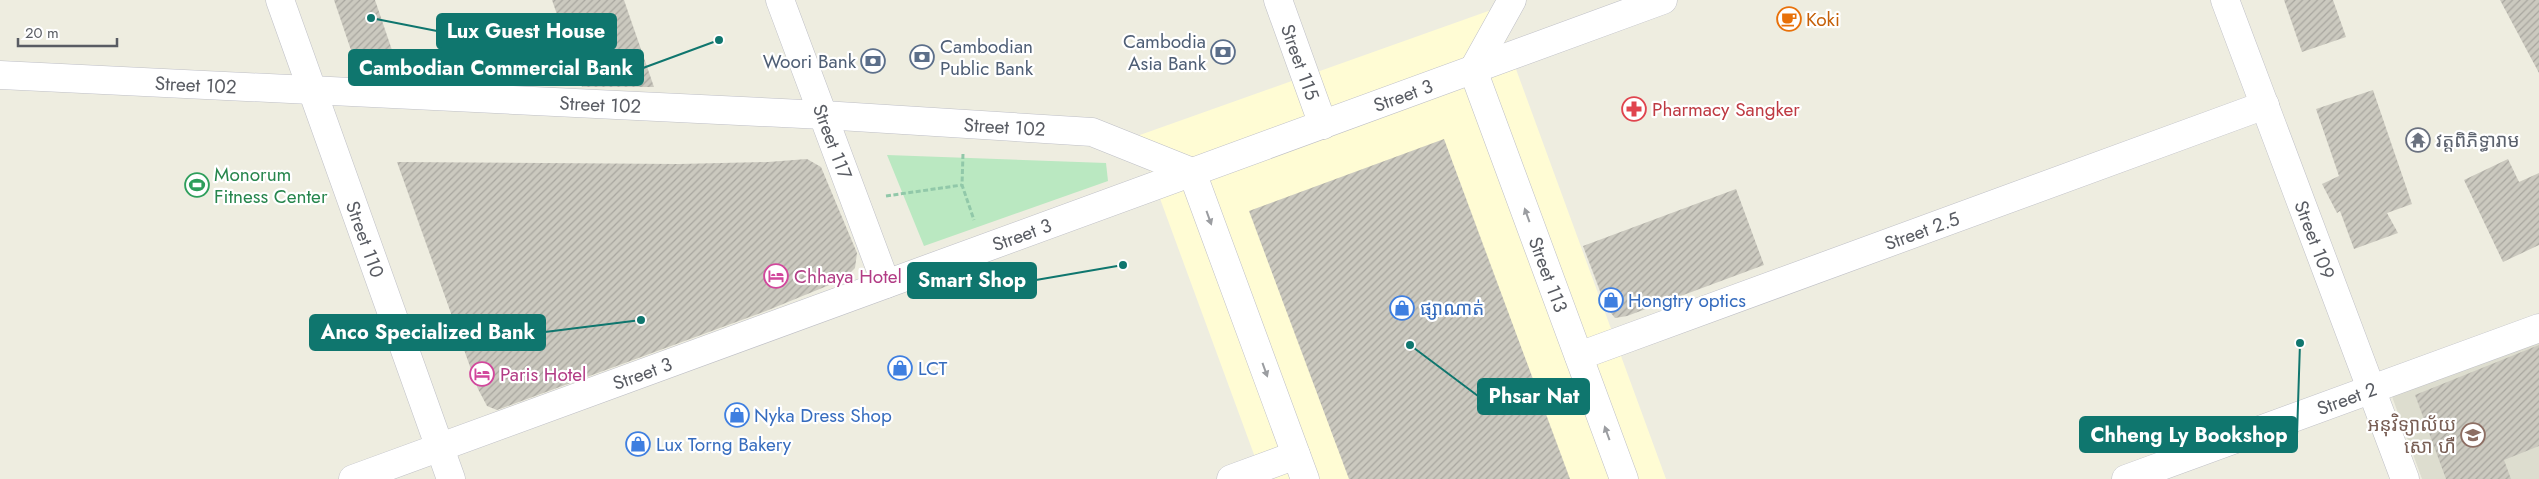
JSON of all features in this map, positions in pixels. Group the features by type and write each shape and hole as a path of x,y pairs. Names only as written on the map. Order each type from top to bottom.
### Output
{"street":[{"name":"Street 110","path":"280,0 451,479"},
{"name":"Street 117","path":"780,0 886,284"},
{"name":"Street 115","path":"1278,0 1323,125"},
{"path":"1473,70 1512,0"},
{"name":"Street 3","path":"353,479 1663,0"},
{"name":"Street 109","path":"2225,0 2405,479"},
{"name":"Street 113","path":"1473,70 1624,479"},
{"name":"Street 102","path":"0,75 823,115 1092,132 1192,172"},
{"name":"Street 2.5","path":"1579,356 2265,105"},
{"path":"1192,172 1300,467 1231,479"},
{"name":"Street 2","path":"2126,479 2539,328"}],"path":[{"path":"964,123 962,185 984,249"},
{"path":"854,200 962,185"}],"shaded area":[{"name":"ផ្សាណាត់","path":"1494,9 1666,479 1263,479 1137,136"},
{"name":"អនុវិទ្យាល័យ សោ ហឺ","path":"2539,337 2539,479 2422,479 2390,391"}],"green space":[{"path":"887,155 1106,163 1108,181 924,246"}],"building":[{"path":"334,0 375,0 394,56 354,59"},
{"path":"552,0 624,0 654,87 582,87"},
{"path":"2284,0 2333,0 2346,37 2302,52"},
{"path":"2500,0 2539,0 2539,73"},
{"path":"2373,90 2412,204 2387,213 2398,233 2354,249 2340,211 2337,213 2322,184 2339,176 2316,109"},
{"path":"1444,139 1570,479 1349,479 1249,211"},
{"path":"807,159 821,167 857,253 855,268 844,279 766,311 497,410 487,406 478,389 397,162 679,164"},
{"path":"2508,159 2519,182 2539,173 2539,245 2503,262 2464,180"},
{"path":"1736,189 1764,265 1627,316 1615,318 1606,307 1583,246"},
{"name":"អនុវិទ្យាល័យ សោ ហឺ","path":"2539,345 2539,446 2504,460 2511,479 2446,479 2415,395"}],"place":[{"name":"Lux Guest House","path":"371,18"},
{"name":"Koki","path":"1789,19"},
{"name":"Cambodian Commercial Bank","path":"719,40"},
{"name":"Cambodia Asia Bank","path":"1223,52"},
{"name":"Cambodian Public Bank","path":"922,57"},
{"name":"Woori Bank","path":"873,61"},
{"name":"Pharmacy Sangker","path":"1634,109"},
{"name":"វត្តពិភិទ្ធារាម","path":"2418,140"},
{"name":"Monorum Fitness Center","path":"197,185"},
{"name":"Smart Shop","path":"1123,265"},
{"name":"Chhaya Hotel","path":"776,276"},
{"name":"Hongtry optics","path":"1611,300"},
{"name":"ផ្សាណាត់","path":"1402,308"},
{"name":"Anco Specialized Bank","path":"641,320"},
{"name":"Chheng Ly Bookshop","path":"2300,343"},
{"name":"Phsar Nat","path":"1410,345"},
{"name":"LCT","path":"900,368"},
{"name":"Paris Hotel","path":"482,374"},
{"name":"Nyka Dress Shop","path":"737,415"},
{"name":"អនុវិទ្យាល័យ សោ ហឺ","path":"2473,435"},
{"name":"Lux Torng Bakery","path":"638,444"}]}
